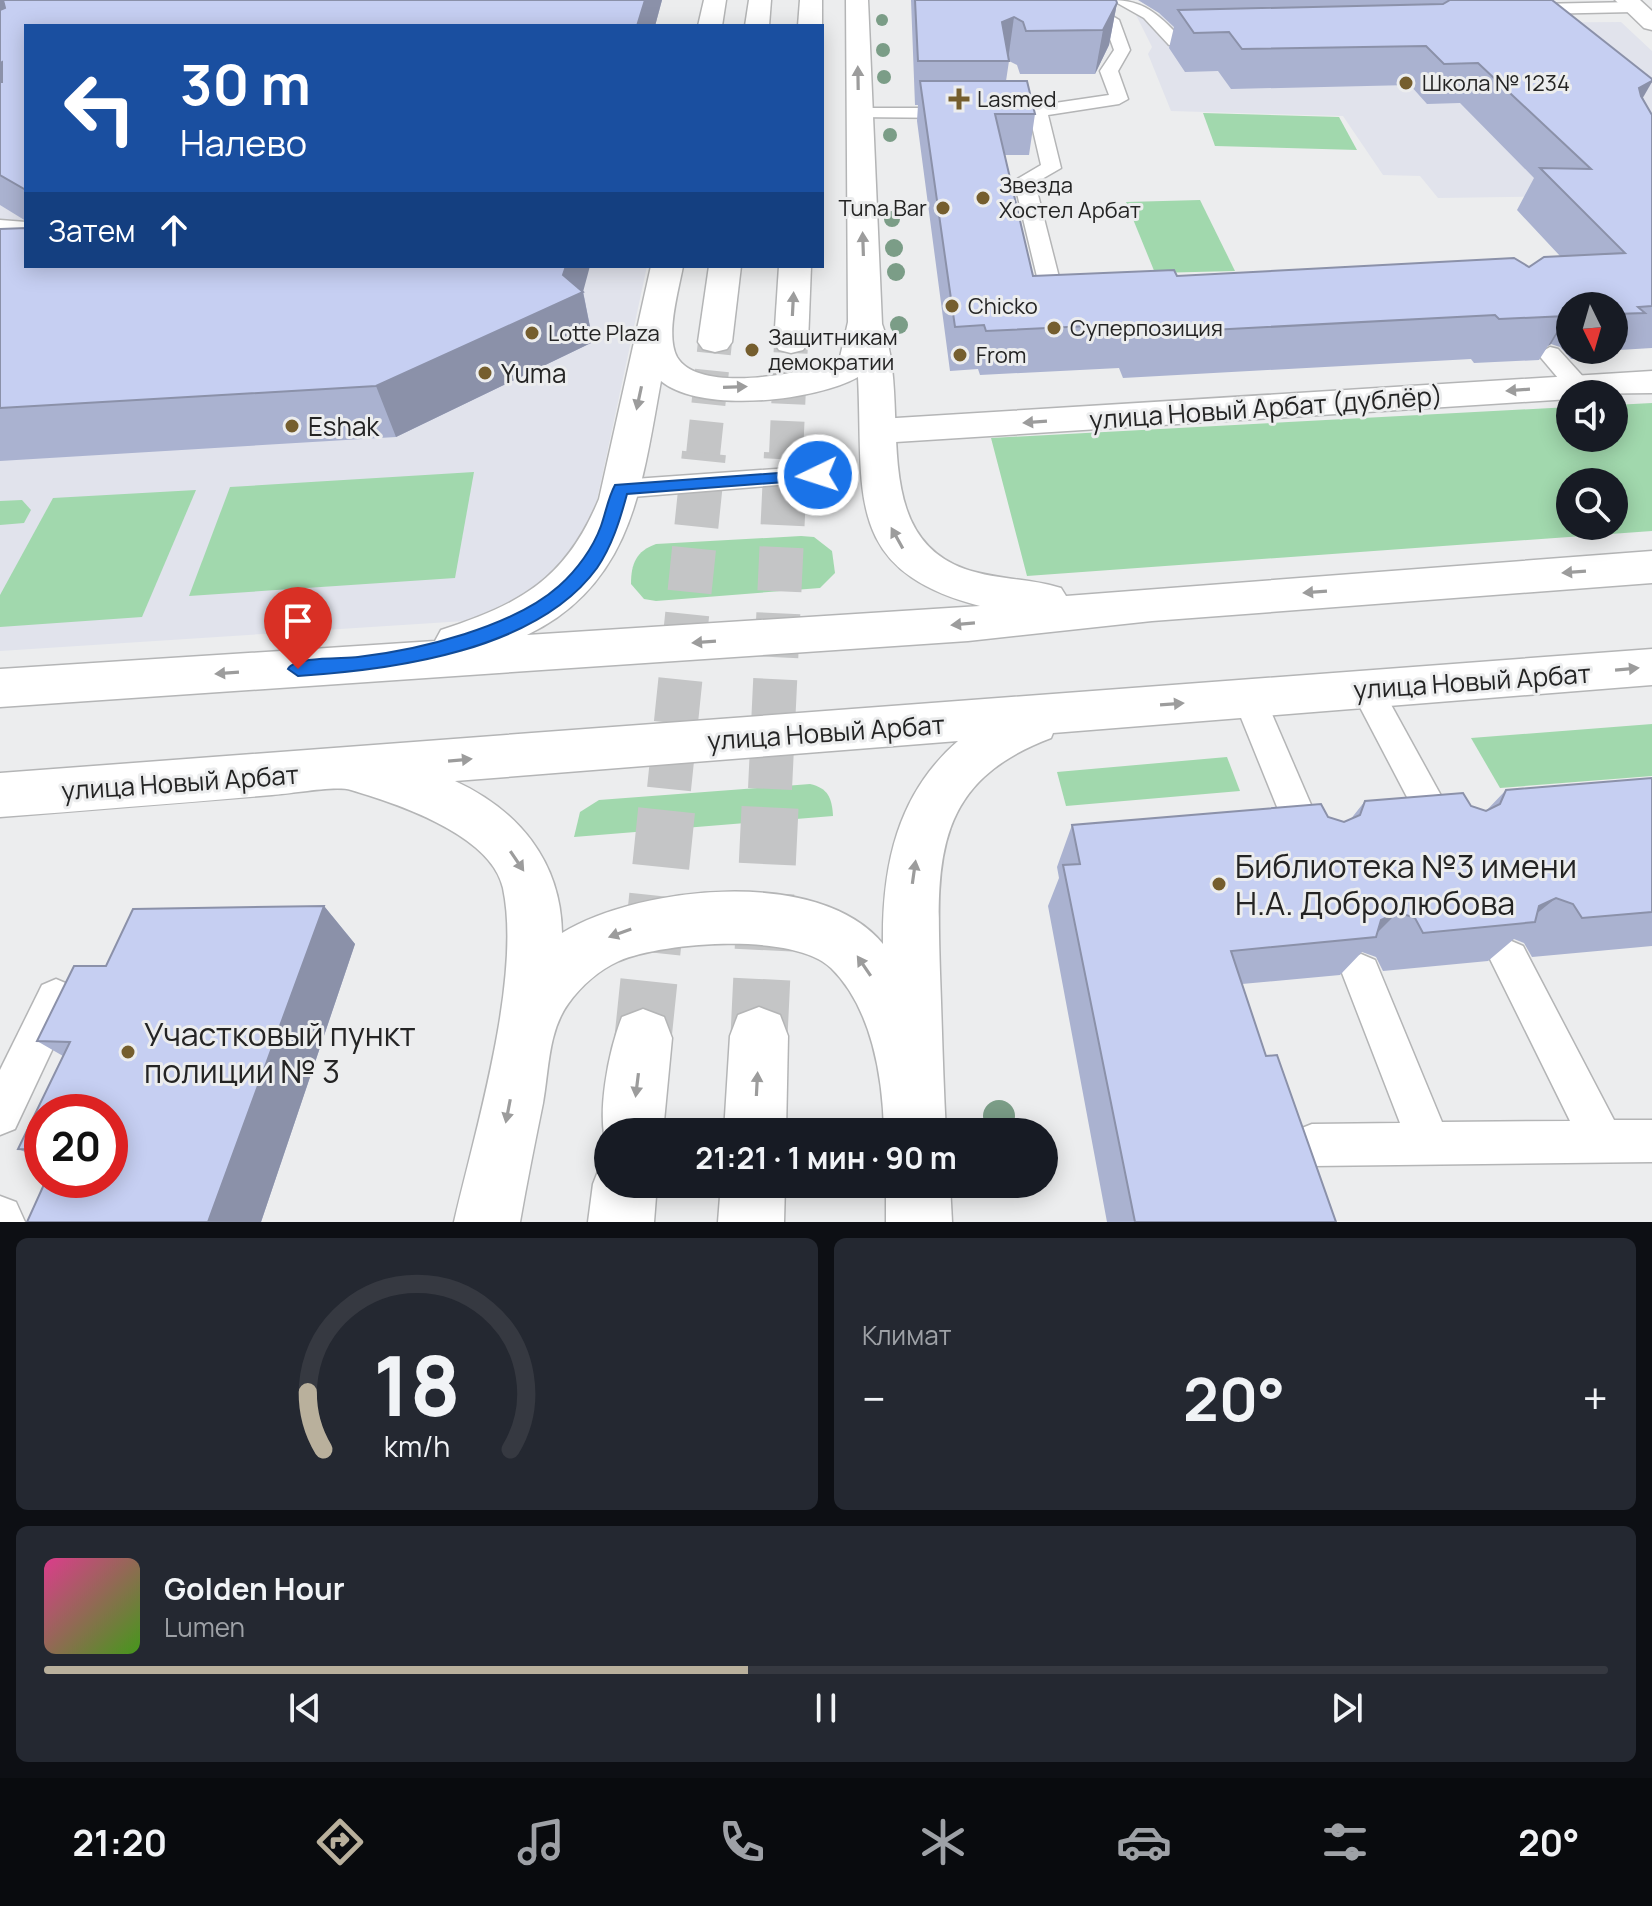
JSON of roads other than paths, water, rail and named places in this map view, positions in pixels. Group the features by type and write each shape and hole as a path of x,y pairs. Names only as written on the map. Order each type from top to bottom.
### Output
{"main road":[{"path":"710,24 715,0"},
{"path":"757,24 760,0"},
{"path":"810,24 811,0"},
{"path":"857,0 865,322 876,374 887,518 906,552 923,567 992,592 1060,602 1152,604"},
{"path":"361,664 457,643 503,628 538,611 566,590 591,563 609,529 620,489 667,268"},
{"path":"715,342 725,268"},
{"path":"791,343 795,268"},
{"path":"657,322 659,354 670,371 700,385 727,388 813,382 847,371 857,362 865,322"},
{"name":"улица Новый Арбат (дублёр)","path":"1628,383 1652,382"},
{"name":"улица Новый Арбат (дублёр)","path":"880,431 1556,387"},
{"path":"0,688 968,624 1152,604 1652,567"},
{"name":"улица Новый Арбат","path":"0,795 1652,667"},
{"path":"914,1111 911,889 918,841 938,797 970,758 1014,730 1095,710"},
{"path":"327,771 376,777 449,804 498,838 521,864 535,912 523,1034 487,1222"},
{"path":"523,1034 546,984 565,963 604,939 633,928 671,922 746,919 805,926 826,931 848,945 864,963 879,992 914,1111"},
{"path":"756,1118 759,1036"},
{"path":"634,1118 643,1038"},
{"path":"621,1222 624,1198"},
{"path":"751,1222 752,1198"},
{"path":"918,1198 919,1222"}],"lane":[{"path":"1120,0 1150,15 1175,41 1222,40"},
{"path":"1450,0 1485,10 1643,14"},
{"path":"1019,113 1119,99 1109,71 1122,50 1111,20 1063,20"},
{"path":"1012,92 1019,113 1051,168 1024,181 1051,289 1098,304"},
{"path":"859,113 973,113"},
{"path":"0,226 24,228"},
{"path":"1550,354 1573,380"},
{"path":"620,489 818,475"},
{"path":"1367,690 1444,835"},
{"path":"1249,698 1311,846"},
{"path":"1509,959 1603,1142"},
{"path":"1361,973 1429,1143"},
{"path":"0,1114 56,999"},
{"path":"1312,1145 1652,1141"}],"tunnel":[{"path":"703,455 715,342"},
{"path":"786,455 791,343"},
{"path":"669,789 704,453"},
{"path":"770,789 786,453"},
{"path":"643,1038 669,787"},
{"path":"759,1036 771,787"}],"place":[{"name":"Школа № 1234","path":"1406,83"},
{"name":"Lasmed","path":"959,99"},
{"name":"Звезда Хостел Арбат","path":"983,198"},
{"name":"Tuna Bar","path":"943,208"},
{"name":"Chicko","path":"952,306"},
{"name":"Суперпозиция","path":"1054,328"},
{"name":"Lotte Plaza","path":"532,333"},
{"name":"Защитникам демократии","path":"752,350"},
{"name":"From","path":"960,355"},
{"name":"Yuma","path":"485,373"},
{"name":"Eshak","path":"292,426"},
{"name":"Библиотека №3 имени Н.А. Добролюбова","path":"1219,884"},
{"name":"Участковый пункт полиции № 3","path":"128,1052"}]}
